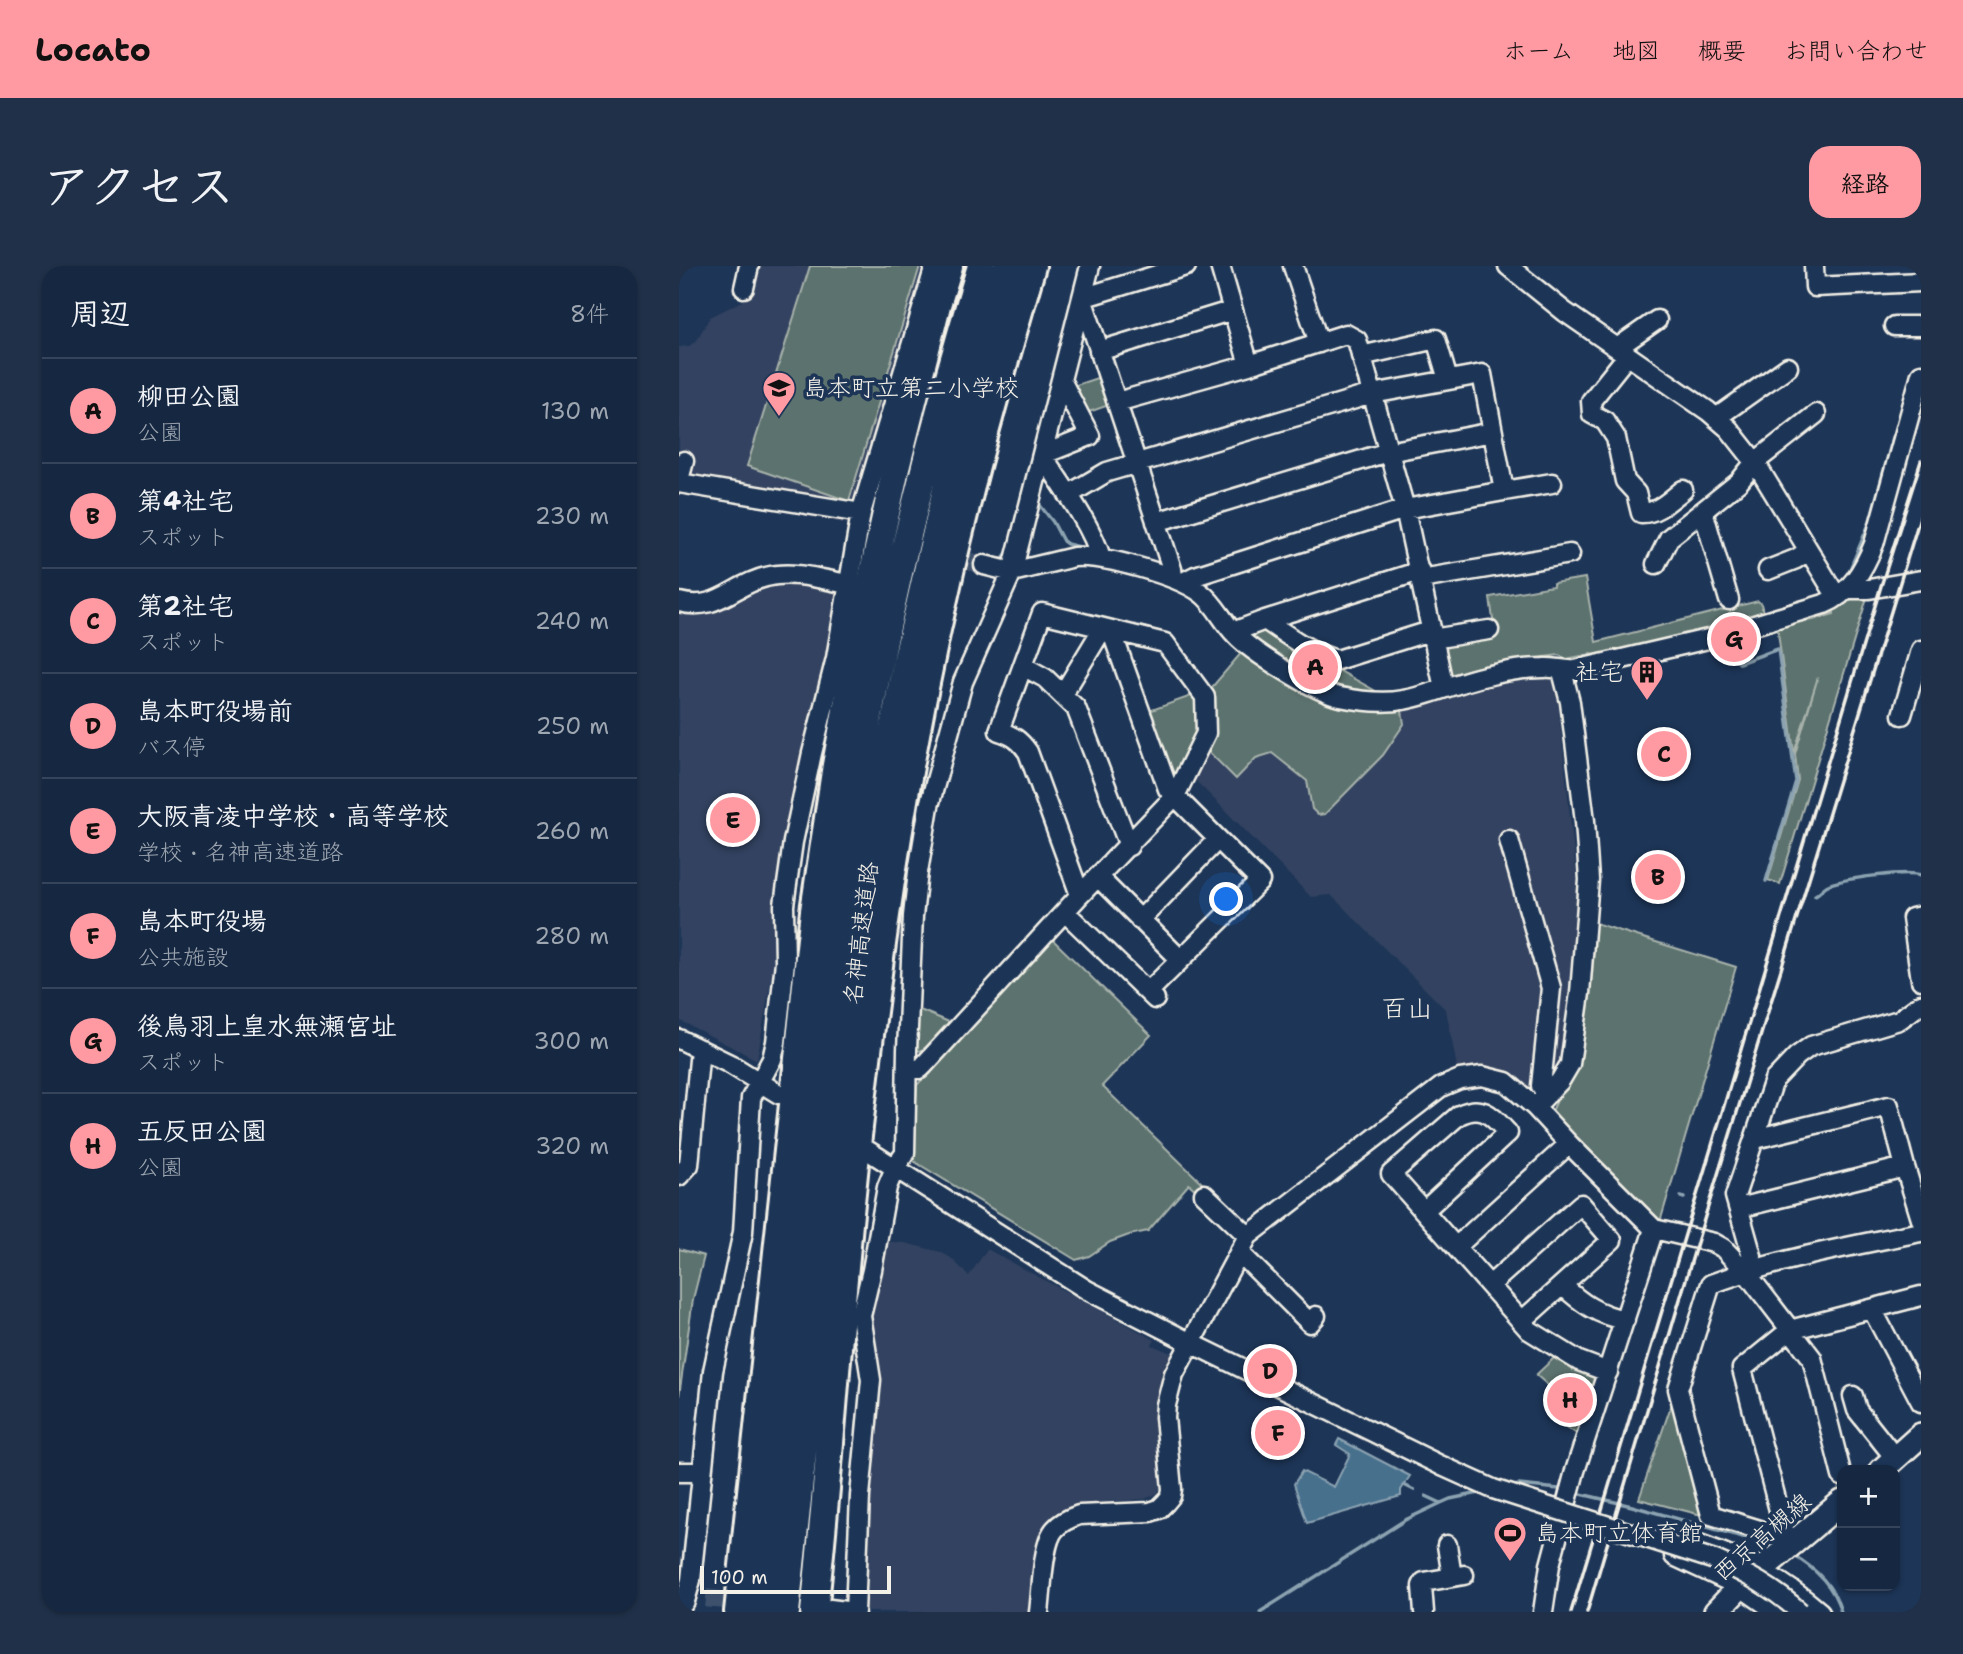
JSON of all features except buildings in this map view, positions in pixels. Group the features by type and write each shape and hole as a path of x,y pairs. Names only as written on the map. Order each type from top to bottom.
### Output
{"highway":[{"name":"名神高速道路","path":"739,1612 814,911 832,791 863,617 896,468 949,266"},
{"name":"名神高速道路","path":"763,1612 844,862 902,561 981,266"},
{"name":"名神高速道路","path":"786,1612 837,1129 869,864 896,712 925,579 955,451 1007,266"},
{"name":"名神高速道路","path":"822,1611 824,1518 846,1253 886,916 908,780 936,638 968,498 1032,266"}],"main road":[{"path":"1888,1464 1920,1438"},
{"name":"西京高槻線","path":"1716,1612 1782,1550 1837,1506"}],"street":[{"path":"744,288 749,266"},
{"path":"679,1609 685,1601 691,1580 713,1371 743,1231 751,1098 772,1059 776,1042 785,962 784,905 793,842 836,658 847,584 862,535 861,513 935,266"},
{"path":"822,1611 854,1612 860,1496 871,1380 861,1316 887,1187 905,1153 913,916 929,806 963,682 1012,572 1090,266"},
{"path":"1082,298 1185,266"},
{"path":"1293,266 1319,343"},
{"path":"1508,266 1565,312 1716,418 1736,437 1755,462 1808,551 1842,593"},
{"path":"1814,266 1815,286 1863,275 1921,282"},
{"path":"1225,267 1233,310 1249,365"},
{"path":"1082,298 1156,522 1178,580"},
{"path":"1099,351 1233,310"},
{"path":"1657,320 1622,352 1591,401 1592,414 1605,421 1616,438 1625,481 1636,494 1641,513 1654,511 1683,490"},
{"path":"1894,326 1921,326"},
{"path":"1117,402 1249,365 1346,334 1357,340 1405,509 1444,688"},
{"path":"1361,356 1436,339 1448,380"},
{"path":"1716,418 1788,367"},
{"path":"1068,495 1107,472 1372,394 1482,374 1504,491"},
{"path":"984,565 1012,572 1085,556 1178,580 1203,594 1248,648 1336,696 1369,702 1402,701 1490,675 1546,667 1562,671 1575,670 1707,639 1824,604 1842,593 1864,566 1874,544 1921,374"},
{"path":"1042,455 1090,436 1061,380"},
{"path":"1656,564 1669,538 1739,482 1755,462 1816,415"},
{"path":"1156,522 1388,452 1493,432"},
{"path":"1042,455 1098,547 1101,558"},
{"path":"684,461 679,481 861,513"},
{"path":"1178,580 1405,509 1552,483"},
{"path":"1703,511 1729,600"},
{"path":"1768,570 1808,551"},
{"path":"1233,632 1265,620 1421,575 1570,554"},
{"path":"679,602 693,606 712,603 765,577 789,574 847,584"},
{"path":"1842,593 1921,580"},
{"path":"908,1068 920,1069 924,1065 1175,796 1206,733 1205,697 1165,643 1042,612 999,731 1011,735 1028,752 1080,895"},
{"path":"1265,620 1297,642 1337,660 1431,635 1489,630"},
{"path":"1065,912 1151,996 1180,958 1259,881 1168,789 1107,629"},
{"path":"1063,694 1107,629"},
{"path":"1902,715 1916,686 1921,650"},
{"path":"1023,666 1045,678 1076,708 1129,846"},
{"path":"1541,1100 1560,1081 1570,1063 1580,993 1589,880 1585,821 1570,702 1562,671"},
{"path":"1140,920 1218,839"},
{"path":"1509,840 1551,988 1541,1100"},
{"path":"1098,877 1180,958"},
{"path":"1921,915 1912,918 1921,980"},
{"path":"1745,1271 1752,1256 1735,1196 1774,1080 1797,1056 1811,1046 1899,1020 1921,1004"},
{"path":"679,1040 779,1094"},
{"path":"679,1176 689,1165 700,1049"},
{"path":"1039,1612 1047,1542 1055,1530 1068,1519 1079,1516 1150,1512 1159,1508 1171,1496 1166,1405 1174,1374 1243,1244 1441,1087 1459,1079 1482,1076 1506,1082 1541,1100 1569,1144 1654,1229 1714,1243 1723,1248 1745,1271 1812,1358 1839,1465"},
{"path":"1755,1139 1889,1106 1921,1219"},
{"path":"1424,1211 1508,1133 1490,1114 1480,1110 1458,1115 1391,1174 1529,1329 1579,1361 1608,1372"},
{"path":"1456,1247 1569,1144"},
{"path":"867,1150 1087,1290 1191,1343 1493,1489 1715,1560 1747,1573 1780,1594 1800,1612"},
{"path":"1739,1208 1905,1167"},
{"path":"1205,1194 1310,1323"},
{"path":"1490,1285 1581,1204 1612,1240 1522,1321"},
{"path":"1543,1612 1550,1565 1575,1471 1654,1229"},
{"path":"1782,1550 1711,1515 1678,1388 1711,1284 1745,1271 1857,1244 1921,1232"},
{"path":"1562,1285 1581,1303 1597,1312 1625,1320"},
{"path":"1819,1612 1795,1591 1782,1550 1742,1368 1790,1330 1921,1296"},
{"path":"1872,1309 1921,1402"},
{"path":"1853,1396 1857,1410 1888,1464"},
{"path":"679,1472 702,1472"},
{"path":"1777,1612 1741,1587 1675,1556 1681,1538 1725,1553 1782,1550"},
{"path":"1424,1612 1424,1582 1458,1576 1447,1545"}],"shaded area":[{"name":"島本町立第二小学校","path":"756,266 926,266 848,524 801,515 802,507 679,489 679,347 689,346 696,341 710,317 748,298"},
{"path":"786,580 836,589 828,650 786,826 774,917 773,967 757,1060 679,1020 679,613 703,614 717,611 765,583"},
{"path":"1540,674 1550,677 1556,683 1578,890 1574,999 1566,1059 1530,1094 1458,1073 1446,1010 1331,895 1311,897 1192,777 1206,749 1256,758 1272,753 1307,781 1312,809 1325,814 1383,754 1404,724 1401,704 1491,680"},
{"path":"882,1241 905,1243 941,1252 969,1276 987,1249 1155,1340 1152,1345 1176,1355 1158,1409 1162,1484 1158,1493 1145,1499 1063,1509 1047,1525 1040,1538 1028,1612 868,1612 860,1606 866,1315"},
{"path":"1339,1439 1410,1476 1401,1490 1401,1496 1307,1523 1294,1484 1302,1471 1334,1487 1350,1454 1336,1445"}],"green space":[{"path":"810,266 920,266 849,501 747,466"},
{"path":"1100,377 1112,404 1086,413 1070,387"},
{"path":"1585,578 1596,642 1758,601 1763,612 1761,616 1600,658 1591,654 1566,659 1559,655 1486,665 1449,675 1443,644 1495,635 1490,597"},
{"path":"1869,591 1780,884 1768,880 1798,780 1795,754 1818,677 1794,753 1777,625 1834,614 1780,623 1850,593"},
{"path":"1260,628 1383,695 1341,690 1254,644 1244,633"},
{"path":"1242,652 1316,696 1401,704 1404,724 1383,755 1325,814 1318,815 1312,809 1307,781 1272,753 1256,758 1236,779 1206,749 1207,693"},
{"path":"1194,695 1199,709 1196,736 1173,779 1146,712"},
{"path":"1595,923 1736,967 1660,1222 1551,1113 1576,1061 1586,1004"},
{"path":"1052,939 1151,1035 1102,1086 1204,1185 1198,1192 1189,1184 1148,1231 1110,1242 1089,1256 1076,1260 912,1160 917,1085"},
{"path":"915,1008 949,1022 920,1051 915,1049"},
{"path":"679,1249 704,1256 693,1299 679,1396"},
{"path":"1556,1356 1572,1369 1597,1378 1577,1434 1554,1419 1543,1407 1557,1393 1536,1375"},
{"path":"1673,1400 1702,1515 1639,1499"}],"waterway":[{"path":"1848,574 1869,524 1893,437"},
{"path":"1035,502 1053,522 1063,541 1088,549"},
{"path":"998,562 1009,550"},
{"path":"969,557 980,560"},
{"path":"1728,639 1739,663 1778,649 1796,781 1766,881"},
{"path":"1815,895 1828,885 1846,880 1889,874 1921,875"},
{"path":"1404,1485 1414,1490"},
{"path":"1509,1487 1519,1485 1559,1489"},
{"path":"1426,1496 1441,1503 1484,1492"},
{"path":"1581,1494 1775,1546"},
{"path":"1260,1612 1405,1520 1441,1503"},
{"path":"1791,1554 1822,1578 1841,1612"}],"tunnel":[{"path":"943,555 984,565"},
{"path":"679,1596 749,1602"}],"railway":[{"path":"1571,1612 1921,461"},
{"path":"1587,1612 1695,1249 1921,514"}],"place":[{"name":"島本町立第二小学校","path":"779,418"},
{"name":"後鳥羽上皇水無瀬宮址","path":"1734,639"},
{"name":"柳田公園","path":"1315,667"},
{"name":"社宅","path":"1647,702"},
{"name":"第2社宅","path":"1664,754"},
{"name":"大阪青凌中学校・高等学校","path":"733,820"},
{"name":"第4社宅","path":"1658,877"},
{"name":"島本町役場前","path":"1270,1371"},
{"name":"五反田公園","path":"1570,1400"},
{"name":"島本町役場","path":"1278,1433"},
{"name":"島本町立体育館","path":"1510,1563"}],"district":[{"name":"百山","path":"1407,1007"}]}
